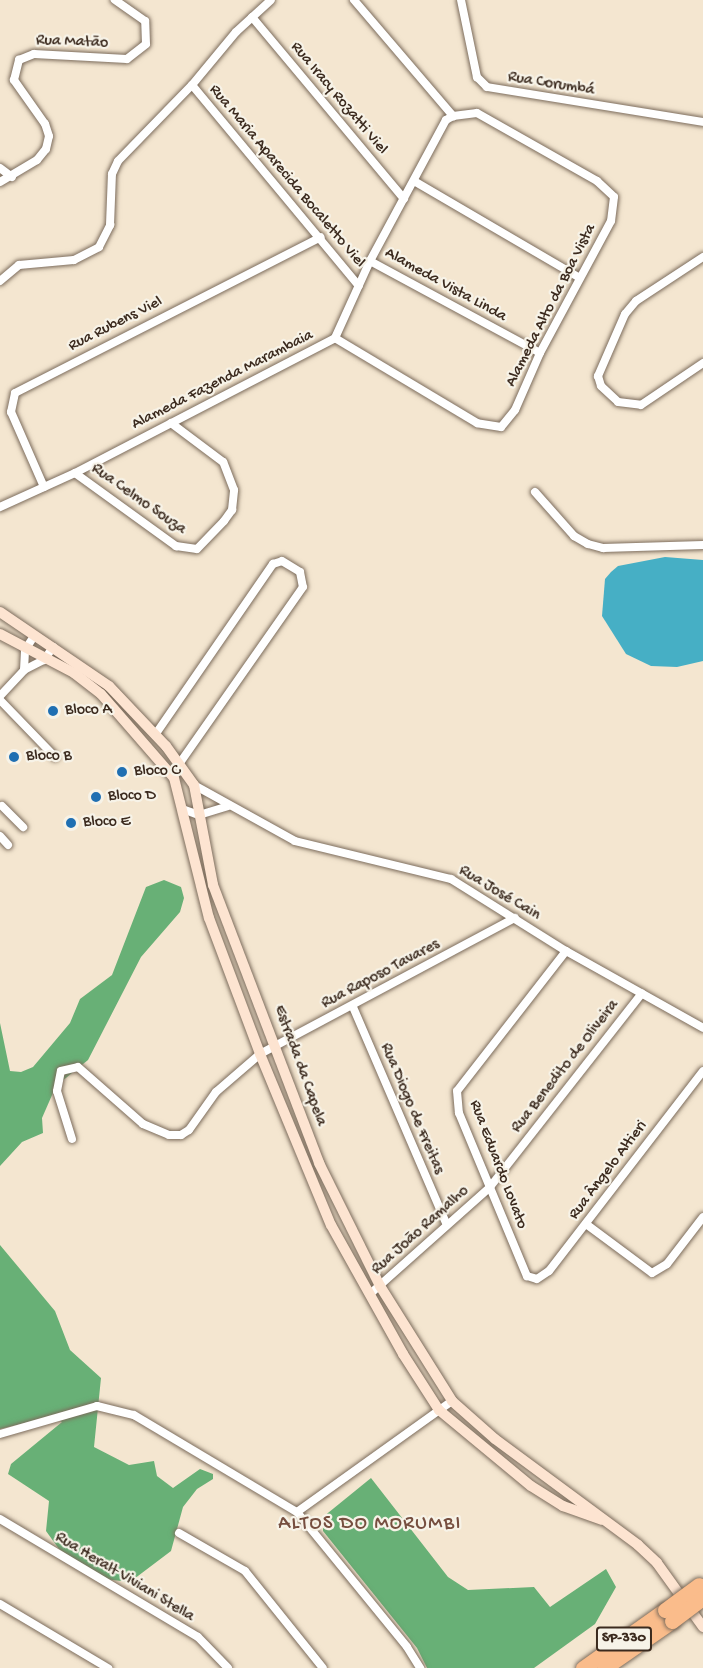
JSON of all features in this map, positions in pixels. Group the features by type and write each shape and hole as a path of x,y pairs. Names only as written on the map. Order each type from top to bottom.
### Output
{"highway":[{"name":"SP-330","path":"604,1668 672,1619 702,1589"},
{"path":"618,1668 672,1619 703,1610"},
{"name":"SP-330","path":"583,1668 672,1619"}],"main road":[{"name":"Estrada da Capela","path":"0,612 109,686 155,735 194,785 213,885 277,1046 319,1163 380,1286 452,1401 495,1439 572,1493 657,1563 703,1627"},
{"name":"Estrada da Capela","path":"0,634 25,650 74,673 121,716 174,778 184,810 209,918 260,1054 331,1225 440,1410 531,1486 574,1511 602,1520"}],"street":[{"name":"Rua Matão","path":"0,182 12,177 46,149 49,136 45,124 18,87 14,68 19,60 34,54 135,56 148,36 145,21 115,0"},
{"path":"0,281 19,265 74,260 99,247 110,225 113,169 252,17 271,0"},
{"path":"354,0 450,118"},
{"name":"Rua Corumbá","path":"461,0 477,77 487,87 703,122"},
{"name":"Rua Iracy Rozatti Viel","path":"252,17 404,199"},
{"name":"Rua Maria Aparecida Bocaletto Viel","path":"192,85 321,237 359,286"},
{"name":"Alameda Alto da Boa Vista","path":"335,338 477,423 494,428 507,422 515,410 540,353 611,221 614,197 597,181 477,113 450,118"},
{"name":"Alameda Fazenda Marambaia","path":"0,507 75,473 335,338 370,261 450,118"},
{"path":"0,168 12,177"},
{"path":"414,181 580,278"},
{"name":"Rua Rubens Viel","path":"44,487 11,412 15,393 321,237"},
{"path":"703,257 636,302 621,323 598,376 601,386 618,402 641,405 703,363"},
{"name":"Alameda Vista Linda","path":"370,261 540,353"},
{"name":"Rua Celmo Souza","path":"75,473 176,546 197,549 232,510 234,490 223,462 171,423"},
{"path":"535,492 574,536 588,544 603,548 703,545"},
{"path":"155,735 273,564 282,561 300,572 303,586 179,764"},
{"path":"24,670 25,650 34,636"},
{"path":"53,647 44,660 24,670 0,698 55,757"},
{"name":"Rua José Cain","path":"194,785 217,796 228,806 295,841 451,879 566,951 703,1028"},
{"path":"215,810 217,796"},
{"path":"3,805 23,827"},
{"path":"184,810 199,815 228,806"},
{"path":"0,837 8,845"},
{"name":"Rua Raposo Tavares","path":"72,1139 57,1090 57,1076 70,1067 87,1072 143,1124 170,1135 181,1135 189,1130 216,1092 260,1054 515,918"},
{"name":"Rua Eduardo Lovato","path":"531,1278 525,1274 459,1113 457,1091 566,951"},
{"name":"Rua Benedito de Oliveira","path":"490,1187 642,993"},
{"name":"Rua Diogo de Freitas","path":"352,1006 446,1223"},
{"name":"Rua Ângelo Altieri","path":"531,1278 542,1277 549,1272 703,1071"},
{"name":"Rua João Ramalho","path":"370,1294 446,1223 490,1187"},
{"path":"586,1224 652,1273 667,1264 703,1217"},
{"path":"297,1512 452,1401"},
{"path":"0,1434 75,1410 115,1408 297,1512 419,1666"},
{"name":"Rua Heralt Viviani Stella","path":"0,1519 198,1637 228,1668"},
{"path":"179,1533 245,1571 323,1668"},
{"path":"0,1604 108,1668"}],"green space":[{"path":"164,880 181,887 184,898 180,912 141,957 88,1060 56,1086 42,1118 43,1133 22,1142 0,1166 0,1023 10,1071 21,1072 33,1067 70,1023 80,999 112,975 146,887"},
{"path":"0,1245 55,1311 70,1350 101,1378 94,1447 129,1465 154,1461 157,1476 173,1488 200,1469 213,1474 213,1479 197,1489 183,1507 171,1551 130,1582 104,1579 59,1549 46,1531 49,1501 8,1474 11,1464 62,1422 50,1417 0,1429"},
{"path":"371,1478 448,1577 468,1590 534,1587 550,1607 606,1569 616,1587 595,1624 534,1668 427,1668 417,1648 323,1531 323,1517"}],"water":[{"path":"665,557 703,560 703,661 677,667 651,666 626,654 602,616 605,579 611,572 618,566"}],"place":[{"name":"Bloco A","path":"53,711"},
{"name":"Bloco B","path":"14,757"},
{"name":"Bloco C","path":"122,772"},
{"name":"Bloco D","path":"96,797"},
{"name":"Bloco E","path":"71,823"}],"district":[{"name":"ALTOS DO MORUMBI","path":"370,1524"}]}
